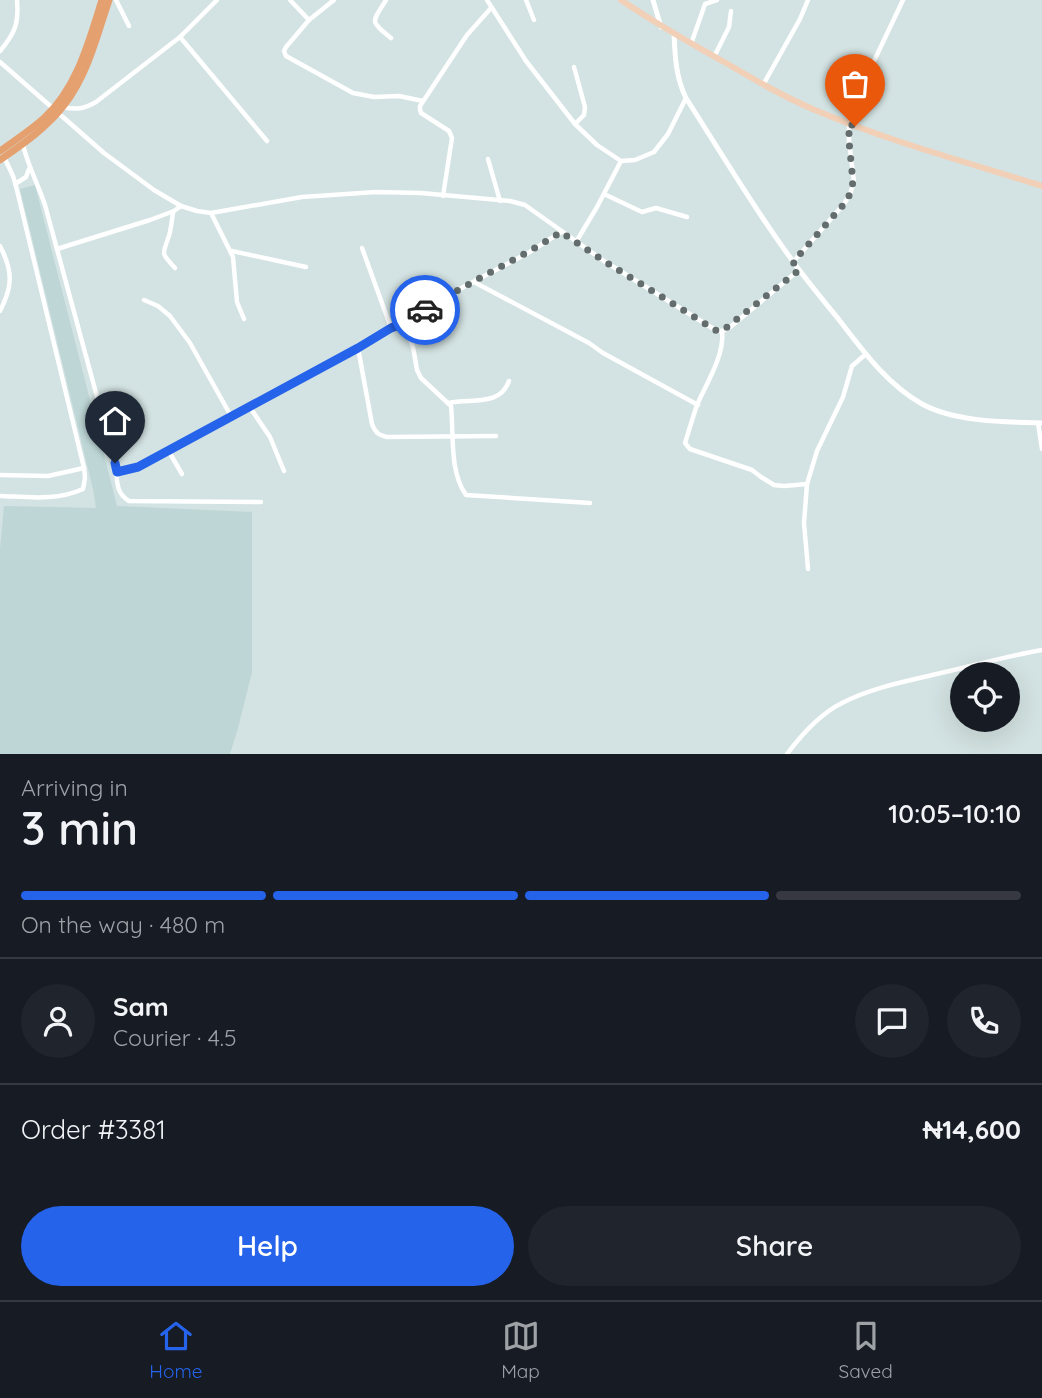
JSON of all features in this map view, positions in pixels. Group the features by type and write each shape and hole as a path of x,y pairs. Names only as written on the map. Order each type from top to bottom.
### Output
{"main road":[{"path":"1,156 45,117 58,110 79,66 102,0"},
{"path":"1,156 42,129 76,87 109,0"},
{"path":"621,0 660,27 763,85 814,110 880,135 1042,186"}],"street":[{"path":"0,51 12,36 18,17 17,0"},
{"path":"116,0 129,26"},
{"path":"58,110 85,108 180,37 217,0"},
{"path":"290,0 309,20"},
{"path":"334,0 309,20 286,47 286,56 353,93 374,97 400,96 423,102"},
{"path":"386,0 374,22 391,38"},
{"path":"487,0 526,61 575,124 597,145 621,161 635,160 654,152 668,134 686,98"},
{"path":"526,0 534,20"},
{"path":"653,0 660,27"},
{"path":"691,44 705,4 717,0"},
{"path":"763,85 808,0"},
{"path":"793,262 850,194 853,182 849,141 862,72 874,61 903,0"},
{"path":"443,196 452,138 449,131 419,110 467,35 491,8"},
{"path":"714,57 729,27 731,10"},
{"path":"674,34 676,69 686,98 793,262 879,370 902,390 923,404 942,412 996,421 1040,423 1042,449"},
{"path":"180,37 267,141"},
{"path":"0,62 114,161 154,190 181,206 197,211 211,213 302,197 376,192 525,205 604,261 717,331 722,331 799,270"},
{"path":"574,67 585,107 584,115 575,124"},
{"path":"23,144 57,249 117,472 115,480 119,492 130,501 261,502"},
{"path":"0,496 56,497 73,494 83,489 85,478 15,184 1,156"},
{"path":"488,159 500,201"},
{"path":"576,242 621,161"},
{"path":"15,184 26,177 29,169"},
{"path":"604,194 642,212 656,208 687,217"},
{"path":"57,249 150,220 181,206"},
{"path":"174,211 163,251 175,268"},
{"path":"211,213 231,251 237,302 244,319"},
{"path":"117,472 138,467 404,323 561,232"},
{"path":"0,246 11,278 0,311"},
{"path":"362,248 391,328"},
{"path":"231,251 306,267"},
{"path":"473,281 698,405"},
{"path":"144,300 158,306 170,316 190,343 231,416"},
{"path":"404,323 413,347 417,370 451,408 455,464 466,495 590,503"},
{"path":"722,331 719,354 685,443 688,447 752,470 774,485 807,484"},
{"path":"358,348 372,424 379,435 496,436"},
{"path":"808,569 804,523 807,484 817,451 843,397 852,366 866,354"},
{"path":"449,403 496,397 506,390 509,381"},
{"path":"249,405 270,437 284,471"},
{"path":"168,450 182,474"},
{"path":"0,475 48,475 84,468"},
{"path":"787,754 824,715 863,693 1042,650"}],"shaded area":[{"path":"35,185 117,506 252,512 252,672 230,754 0,754 0,549 4,506 96,508 20,189"}],"way so far":[{"path":"425,310 561,232 717,331 722,331 799,270 793,262 844,204 853,182 849,124 855,126"}],"route":[{"path":"115,463 117,472 138,467 425,310"}]}
